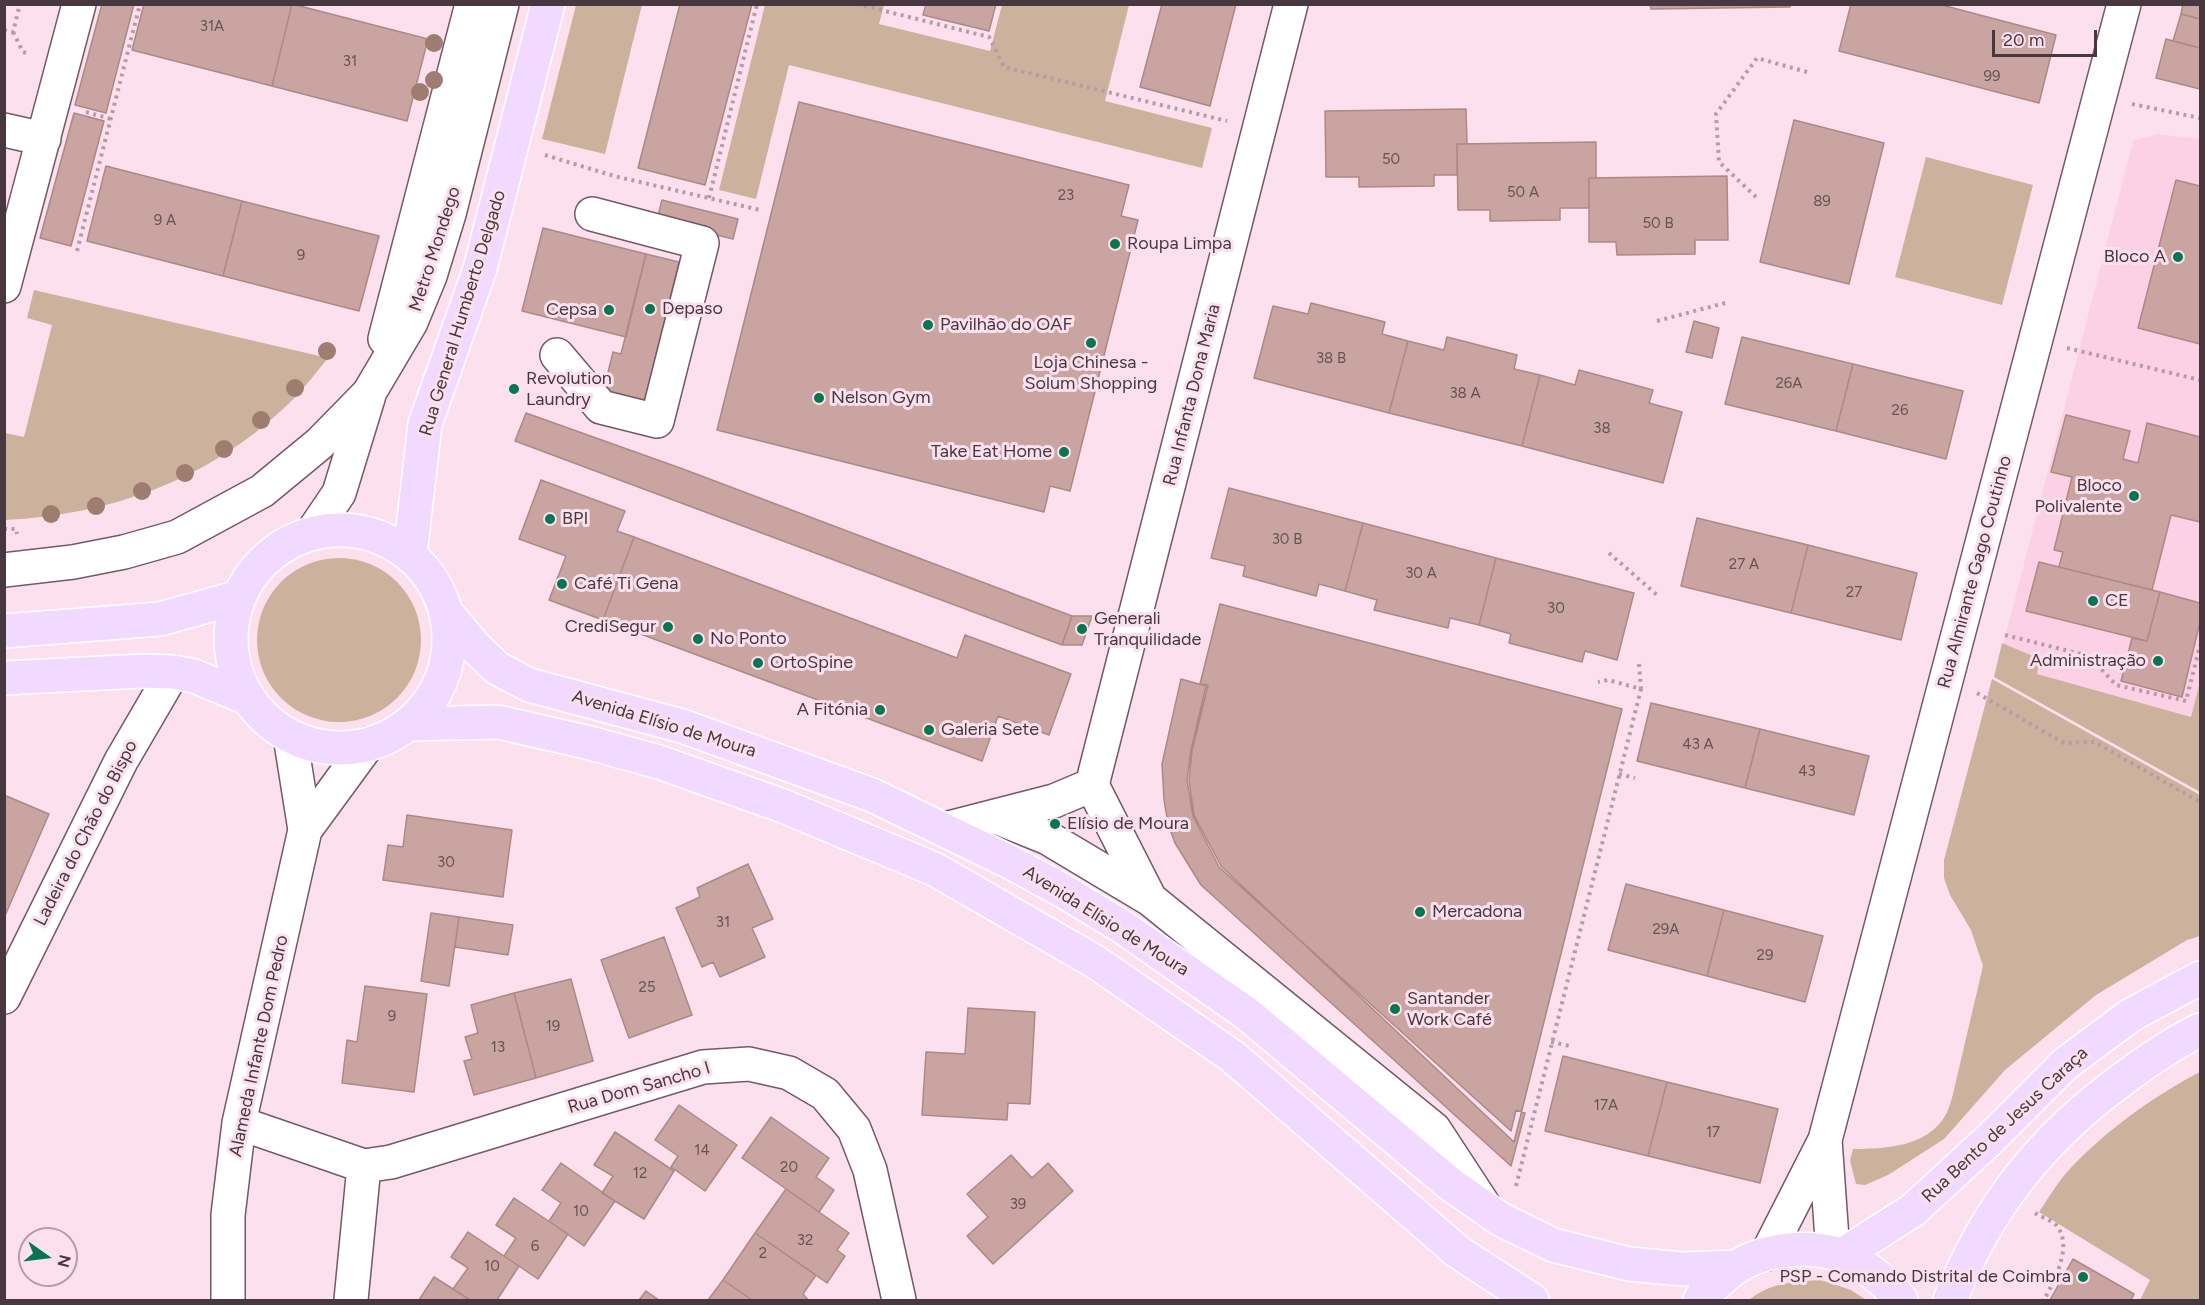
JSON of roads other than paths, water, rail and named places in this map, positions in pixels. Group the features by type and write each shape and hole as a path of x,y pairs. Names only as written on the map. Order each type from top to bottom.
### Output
{"main road":[{"name":"Rua General Humberto Delgado","path":"410,554 425,424 480,269 548,4"},
{"path":"4,678 143,671 173,672 194,676 247,698 274,725 290,736 316,745 342,748 368,744 393,734 408,724 426,706 439,685 447,662 449,637 446,612 433,581 410,554 388,540 363,532 339,530 312,533 288,543 267,557 251,576 239,597 233,621 231,645 235,669 247,698"},
{"path":"4,631 160,620 239,597"},
{"name":"Avenida Elísio de Moura","path":"446,612 497,669 529,685 603,703 703,733 872,795 945,829 1065,892 1121,926 1246,1013 1450,1184 1488,1211 1553,1245 1629,1264 1682,1269 1736,1267"},
{"path":"408,724 498,722 628,753 746,792 934,869 1094,962 1232,1056 1458,1252 1532,1300"},
{"name":"Rua Bento de Jesus Caraça","path":"1837,1255 1913,1210 1990,1139 2065,1064 2131,1016 2200,978"},
{"path":"1950,1300 1966,1261 1994,1213 2048,1143 2101,1095 2145,1063 2200,1030"},
{"path":"1700,1300 1736,1267 1767,1254 1800,1250 1837,1255 1860,1265 1888,1284 1901,1300"}],"street":[{"path":"4,286 79,4"},
{"path":"312,533 339,494 416,224 472,4"},
{"name":"Metro Mondego","path":"4,570 73,562 124,552 177,537 262,491 319,444 369,393 411,322 430,276 449,214 502,4"},
{"name":"Rua Infanta Dona Maria","path":"1092,785 1291,4"},
{"name":"Rua Almirante Gago Coutinho","path":"1767,1254 1825,1140 2124,4"},
{"path":"4,129 44,139"},
{"path":"557,355 601,407 657,421 702,243 592,214"},
{"name":"Ladeira do Chão do Bispo","path":"4,997 121,761 173,672"},
{"name":"Alameda Infante Dom Pedro","path":"228,1300 228,1215 239,1123 305,830 290,736"},
{"name":"Alameda Infante Dom Pedro","path":"305,830 368,744"},
{"path":"945,829 1054,801 1092,785 1150,899"},
{"path":"996,817 1048,838 1150,899 1434,1129 1488,1211"},
{"name":"Rua Dom Sancho I","path":"239,1123 364,1166 390,1162 703,1067 749,1064 789,1072 825,1094 854,1129 870,1170 895,1285"},
{"name":"Rua Almirante Gago Coutinho","path":"1825,1140 1837,1255"},
{"path":"351,1300 364,1166"},
{"path":"879,1300 895,1285"}],"place":[{"name":"Roupa Limpa","path":"1115,244"},
{"name":"Bloco A","path":"2178,257"},
{"name":"Depaso","path":"650,309"},
{"name":"Cepsa","path":"609,310"},
{"name":"Pavilhão do OAF","path":"928,325"},
{"name":"Loja Chinesa - Solum Shopping","path":"1091,343"},
{"name":"Revolution Laundry","path":"514,389"},
{"name":"Nelson Gym","path":"819,398"},
{"name":"Take Eat Home","path":"1064,452"},
{"name":"Bloco Polivalente","path":"2134,496"},
{"name":"BPI","path":"550,519"},
{"name":"Café Ti Gena","path":"562,584"},
{"name":"CE","path":"2093,601"},
{"name":"CrediSegur","path":"668,627"},
{"name":"Generali Tranquilidade","path":"1082,629"},
{"name":"No Ponto","path":"698,639"},
{"name":"Administração","path":"2158,661"},
{"name":"OrtoSpine","path":"758,663"},
{"name":"A Fitónia","path":"880,710"},
{"name":"Galeria Sete","path":"929,730"},
{"name":"Elísio de Moura","path":"1055,824"},
{"name":"Mercadona","path":"1420,912"},
{"name":"Santander Work Café","path":"1395,1009"},
{"name":"PSP - Comando Distrital de Coimbra","path":"2083,1277"}]}
